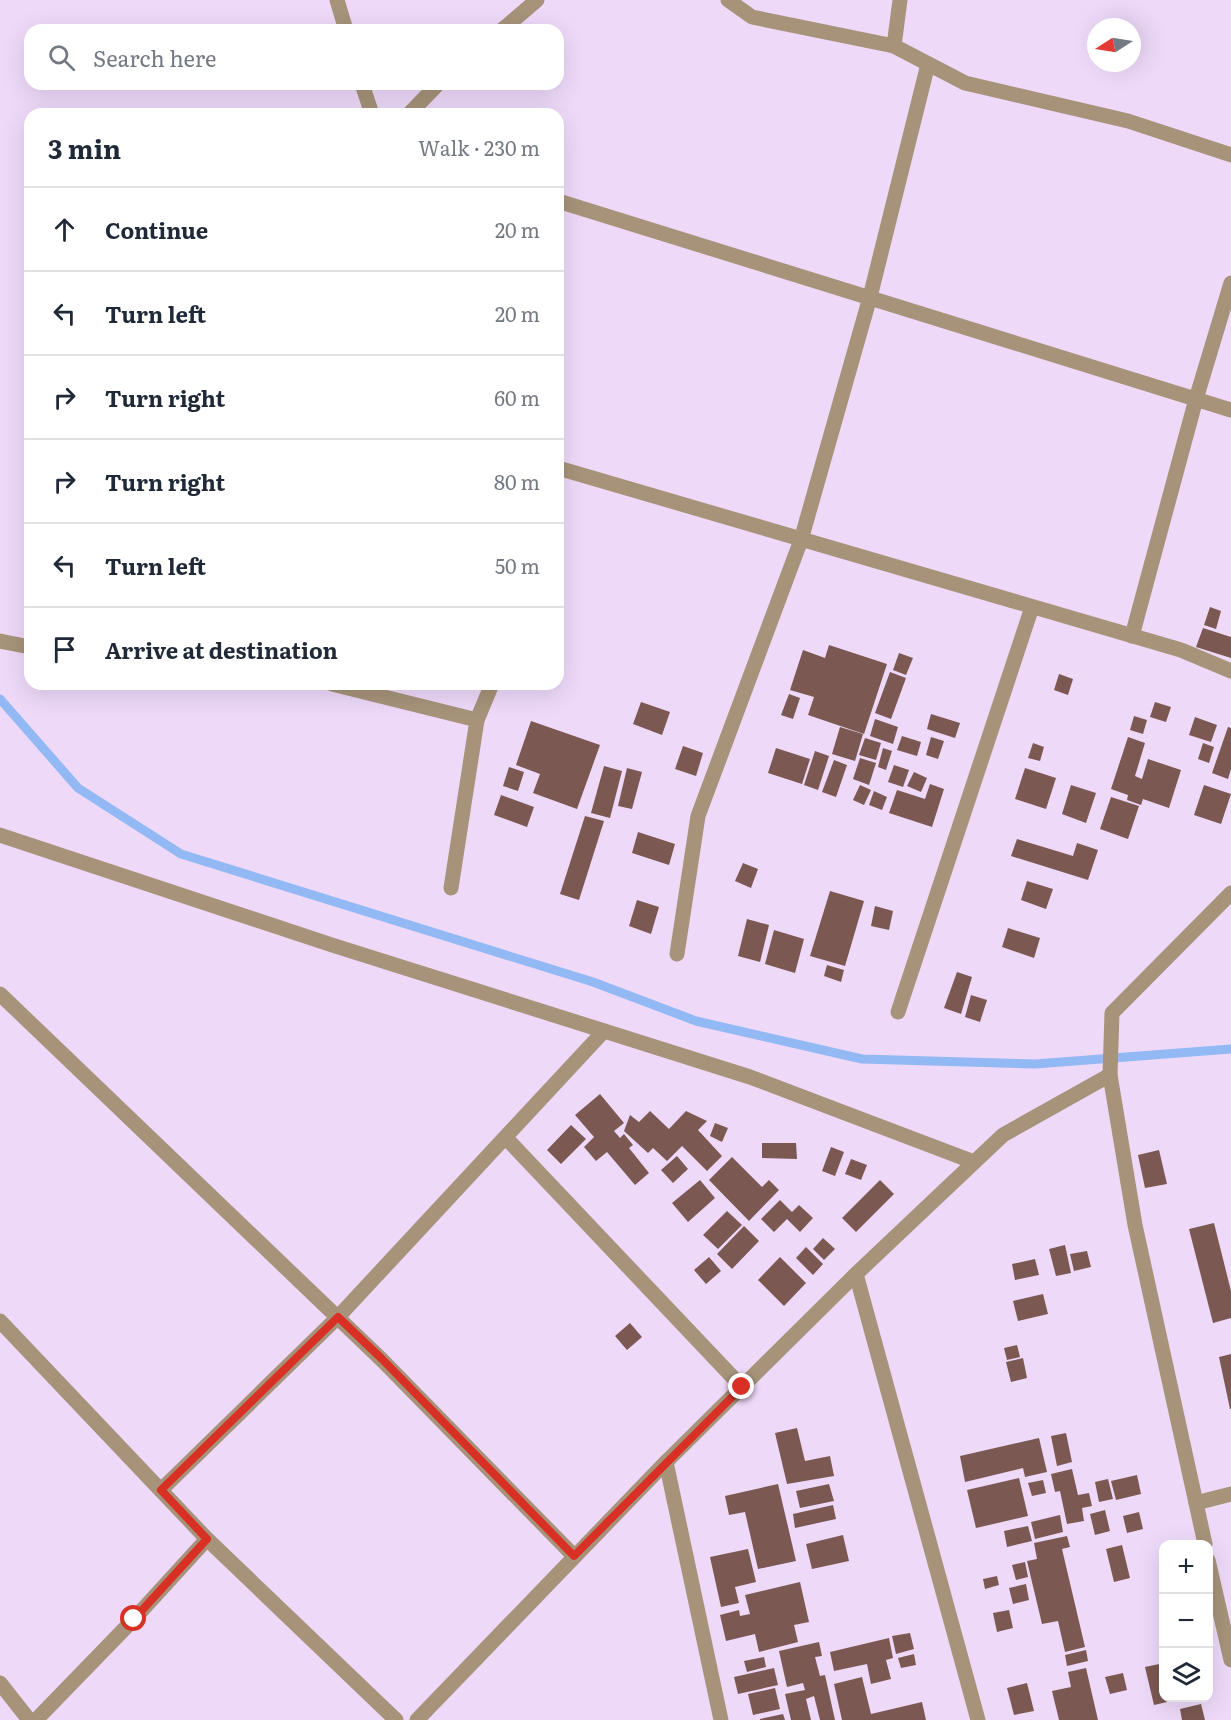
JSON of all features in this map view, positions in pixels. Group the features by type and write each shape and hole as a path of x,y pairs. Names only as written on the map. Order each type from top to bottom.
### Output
{"street":[{"path":"337,0 344,24"},
{"path":"509,24 537,0"},
{"path":"728,0 752,16 894,46 965,83 1128,121 1231,155"},
{"path":"894,46 900,0"},
{"path":"677,954 698,816 801,540 870,297 928,64"},
{"path":"364,90 370,108"},
{"path":"415,108 432,90"},
{"path":"564,203 1231,410"},
{"path":"1132,636 1196,399 1231,283"},
{"path":"564,469 1181,650 1231,671"},
{"path":"898,1012 1032,607"},
{"path":"0,641 24,646"},
{"path":"356,690 477,720"},
{"path":"451,888 477,720 490,690"},
{"path":"0,836 332,945 750,1077 974,1162"},
{"path":"1204,1540 1135,1226 1110,1075 1112,1013 1231,893"},
{"path":"0,994 382,1359 574,1556"},
{"path":"161,1490 338,1317 604,1031"},
{"path":"417,1720 666,1462 856,1274 1003,1135 1110,1075"},
{"path":"506,1138 742,1387"},
{"path":"856,1274 978,1720"},
{"path":"0,1321 207,1539 396,1720"},
{"path":"666,1462 721,1720"},
{"path":"1196,1503 1231,1494"},
{"path":"36,1720 134,1619 207,1539"},
{"path":"1213,1578 1231,1660"},
{"path":"0,1683 29,1720"}],"building":[{"path":"1210,607 1221,611 1216,629 1204,625"},
{"path":"1203,628 1231,637 1231,658 1196,647"},
{"path":"829,645 887,664 864,734 808,715 814,697 790,690 803,650 825,658"},
{"path":"899,653 913,658 906,675 893,670"},
{"path":"890,672 906,678 891,719 875,713"},
{"path":"1059,674 1073,679 1068,695 1054,690"},
{"path":"789,694 800,698 793,719 781,715"},
{"path":"641,702 670,712 662,735 633,724"},
{"path":"1155,702 1171,707 1166,722 1150,717"},
{"path":"931,714 960,723 955,738 927,729"},
{"path":"1134,716 1147,720 1143,734 1130,730"},
{"path":"1195,717 1217,725 1211,742 1189,735"},
{"path":"875,719 898,727 893,744 870,736"},
{"path":"531,721 600,745 577,809 533,793 540,774 516,765"},
{"path":"840,727 863,734 855,761 832,754"},
{"path":"1228,727 1231,728 1231,769 1228,779 1212,773"},
{"path":"902,736 921,742 917,756 897,750"},
{"path":"931,737 944,741 938,759 926,755"},
{"path":"1128,737 1145,743 1135,776 1142,779 1148,759 1181,770 1169,808 1143,799 1141,805 1127,800 1128,795 1111,789"},
{"path":"865,738 881,743 876,760 859,755"},
{"path":"1033,743 1044,747 1040,761 1028,758"},
{"path":"1203,743 1214,747 1209,763 1198,759"},
{"path":"683,746 703,753 696,776 675,769"},
{"path":"776,748 810,759 802,784 768,773"},
{"path":"883,748 892,751 886,770 878,767"},
{"path":"815,751 829,756 818,790 804,785"},
{"path":"860,758 876,763 869,785 853,779"},
{"path":"834,760 847,765 836,797 822,792"},
{"path":"894,765 909,770 903,787 888,782"},
{"path":"604,766 622,771 610,818 591,813"},
{"path":"509,767 524,772 518,791 503,786"},
{"path":"627,768 642,772 632,809 618,806"},
{"path":"1025,768 1056,778 1046,809 1015,799"},
{"path":"914,772 927,778 921,792 907,786"},
{"path":"930,784 944,789 932,827 889,813 897,790 925,799"},
{"path":"860,785 871,790 864,805 853,800"},
{"path":"1071,785 1096,793 1086,823 1062,814"},
{"path":"1204,785 1231,794 1221,824 1194,815"},
{"path":"874,791 887,797 882,810 869,805"},
{"path":"501,795 534,807 527,827 494,815"},
{"path":"1111,797 1139,806 1128,839 1100,829"},
{"path":"585,816 604,821 579,900 560,894"},
{"path":"638,832 675,844 669,865 632,853"},
{"path":"1017,839 1073,856 1077,843 1098,850 1088,880 1011,856"},
{"path":"743,863 758,869 751,888 735,881"},
{"path":"1027,881 1053,889 1046,909 1021,900"},
{"path":"830,891 864,901 845,966 810,956"},
{"path":"637,900 659,907 651,934 629,926"},
{"path":"875,906 893,911 889,930 871,926"},
{"path":"747,919 769,925 760,962 738,956"},
{"path":"1008,928 1040,938 1034,958 1002,947"},
{"path":"774,930 804,939 795,973 765,964"},
{"path":"827,965 844,970 841,982 824,976"},
{"path":"957,972 972,977 961,1014 944,1008"},
{"path":"971,995 987,1000 980,1022 965,1017"},
{"path":"600,1094 624,1123 614,1131 620,1138 624,1134 633,1145 629,1148 649,1173 635,1185 607,1152 596,1161 584,1147 594,1137 575,1115"},
{"path":"650,1111 669,1129 686,1111 707,1121 698,1130 722,1156 707,1171 682,1146 667,1161 653,1148 648,1153 624,1131 630,1115 639,1122"},
{"path":"715,1123 728,1128 722,1142 710,1136"},
{"path":"571,1125 586,1139 561,1164 547,1150"},
{"path":"762,1143 796,1143 797,1159 762,1158"},
{"path":"831,1147 844,1152 835,1176 822,1171"},
{"path":"1159,1150 1167,1184 1145,1188 1138,1155"},
{"path":"677,1156 688,1169 673,1183 661,1170"},
{"path":"732,1157 762,1187 769,1180 779,1190 749,1221 709,1180"},
{"path":"851,1159 867,1165 861,1180 845,1174"},
{"path":"700,1180 715,1198 688,1222 672,1203"},
{"path":"880,1180 894,1194 856,1232 842,1218"},
{"path":"780,1200 792,1212 799,1205 813,1218 800,1232 787,1219 774,1232 761,1219"},
{"path":"727,1211 742,1225 718,1249 703,1235"},
{"path":"1214,1223 1231,1291 1231,1318 1213,1323 1189,1229"},
{"path":"744,1226 759,1241 732,1269 717,1254"},
{"path":"823,1238 835,1249 824,1260 813,1249"},
{"path":"1065,1245 1071,1273 1056,1276 1049,1249"},
{"path":"806,1247 823,1264 813,1275 796,1258"},
{"path":"1087,1251 1091,1267 1074,1271 1070,1254"},
{"path":"709,1257 721,1271 706,1284 694,1270"},
{"path":"780,1257 806,1283 784,1306 758,1280"},
{"path":"1035,1259 1039,1275 1015,1280 1012,1264"},
{"path":"1043,1294 1048,1314 1018,1321 1013,1301"},
{"path":"630,1323 642,1337 627,1350 615,1336"},
{"path":"1017,1345 1020,1357 1007,1360 1004,1348"},
{"path":"1231,1354 1231,1409 1230,1409 1219,1357"},
{"path":"1023,1358 1027,1378 1011,1382 1006,1362"},
{"path":"797,1428 805,1461 830,1456 834,1476 787,1484 775,1433"},
{"path":"1066,1433 1072,1462 1057,1466 1051,1436"},
{"path":"1039,1438 1047,1472 1025,1477 1023,1468 965,1482 960,1456"},
{"path":"1072,1469 1078,1495 1089,1493 1092,1506 1082,1508 1084,1521 1067,1524 1060,1491 1055,1492 1051,1474"},
{"path":"1137,1475 1141,1494 1116,1500 1111,1481"},
{"path":"1019,1478 1028,1516 976,1528 967,1490"},
{"path":"1108,1479 1113,1499 1099,1502 1095,1482"},
{"path":"1043,1480 1046,1493 1032,1496 1028,1483"},
{"path":"778,1484 796,1561 758,1569 745,1512 729,1515 725,1496"},
{"path":"829,1484 834,1501 800,1508 796,1491"},
{"path":"833,1505 836,1519 795,1528 793,1514"},
{"path":"1105,1510 1110,1531 1095,1535 1090,1514"},
{"path":"1139,1512 1143,1529 1127,1533 1123,1516"},
{"path":"1060,1515 1063,1532 1035,1539 1031,1522"},
{"path":"1028,1526 1032,1541 1007,1547 1004,1531"},
{"path":"843,1535 849,1561 812,1569 806,1544"},
{"path":"1067,1536 1070,1547 1062,1549 1085,1647 1065,1652 1058,1621 1042,1624 1027,1561 1037,1559 1034,1543"},
{"path":"1122,1545 1130,1578 1114,1582 1106,1549"},
{"path":"748,1549 756,1582 735,1587 739,1603 721,1607 710,1557"},
{"path":"1025,1562 1028,1577 1016,1580 1012,1565"},
{"path":"997,1576 999,1585 985,1589 983,1579"},
{"path":"800,1582 809,1622 794,1625 798,1642 759,1652 755,1634 726,1641 720,1615 739,1610 740,1616 750,1614 745,1595"},
{"path":"1026,1584 1029,1600 1013,1604 1009,1588"},
{"path":"1009,1610 1013,1628 997,1632 993,1613"},
{"path":"910,1633 914,1649 896,1654 892,1636"},
{"path":"889,1638 893,1658 886,1660 891,1679 871,1684 867,1664 834,1671 830,1652"},
{"path":"819,1642 822,1656 815,1657 820,1676 825,1675 835,1720 820,1720 814,1696 806,1699 811,1720 791,1720 785,1694 805,1690 803,1683 787,1687 779,1651"},
{"path":"1086,1650 1088,1661 1067,1666 1065,1655"},
{"path":"914,1654 916,1665 901,1668 898,1658"},
{"path":"764,1657 766,1667 747,1672 744,1661"},
{"path":"1159,1664 1159,1702 1167,1702 1154,1705 1145,1667"},
{"path":"774,1668 778,1685 738,1694 734,1677"},
{"path":"1086,1668 1098,1720 1059,1720 1052,1691 1071,1687 1068,1672"},
{"path":"1123,1673 1127,1690 1110,1694 1105,1677"},
{"path":"862,1677 871,1714 922,1702 926,1720 842,1720 834,1684"},
{"path":"1027,1683 1034,1711 1014,1715 1007,1688"},
{"path":"775,1688 780,1709 753,1715 748,1694"},
{"path":"1201,1704 1205,1720 1182,1720 1180,1709"},
{"path":"783,1714 785,1720 760,1720 760,1719"}],"waterway":[{"path":"0,699 78,788 181,854 593,982 696,1021 862,1059 1035,1064 1231,1049"}],"route":[{"path":"134,1619 207,1539 161,1490 338,1317 574,1556 742,1387"}]}
